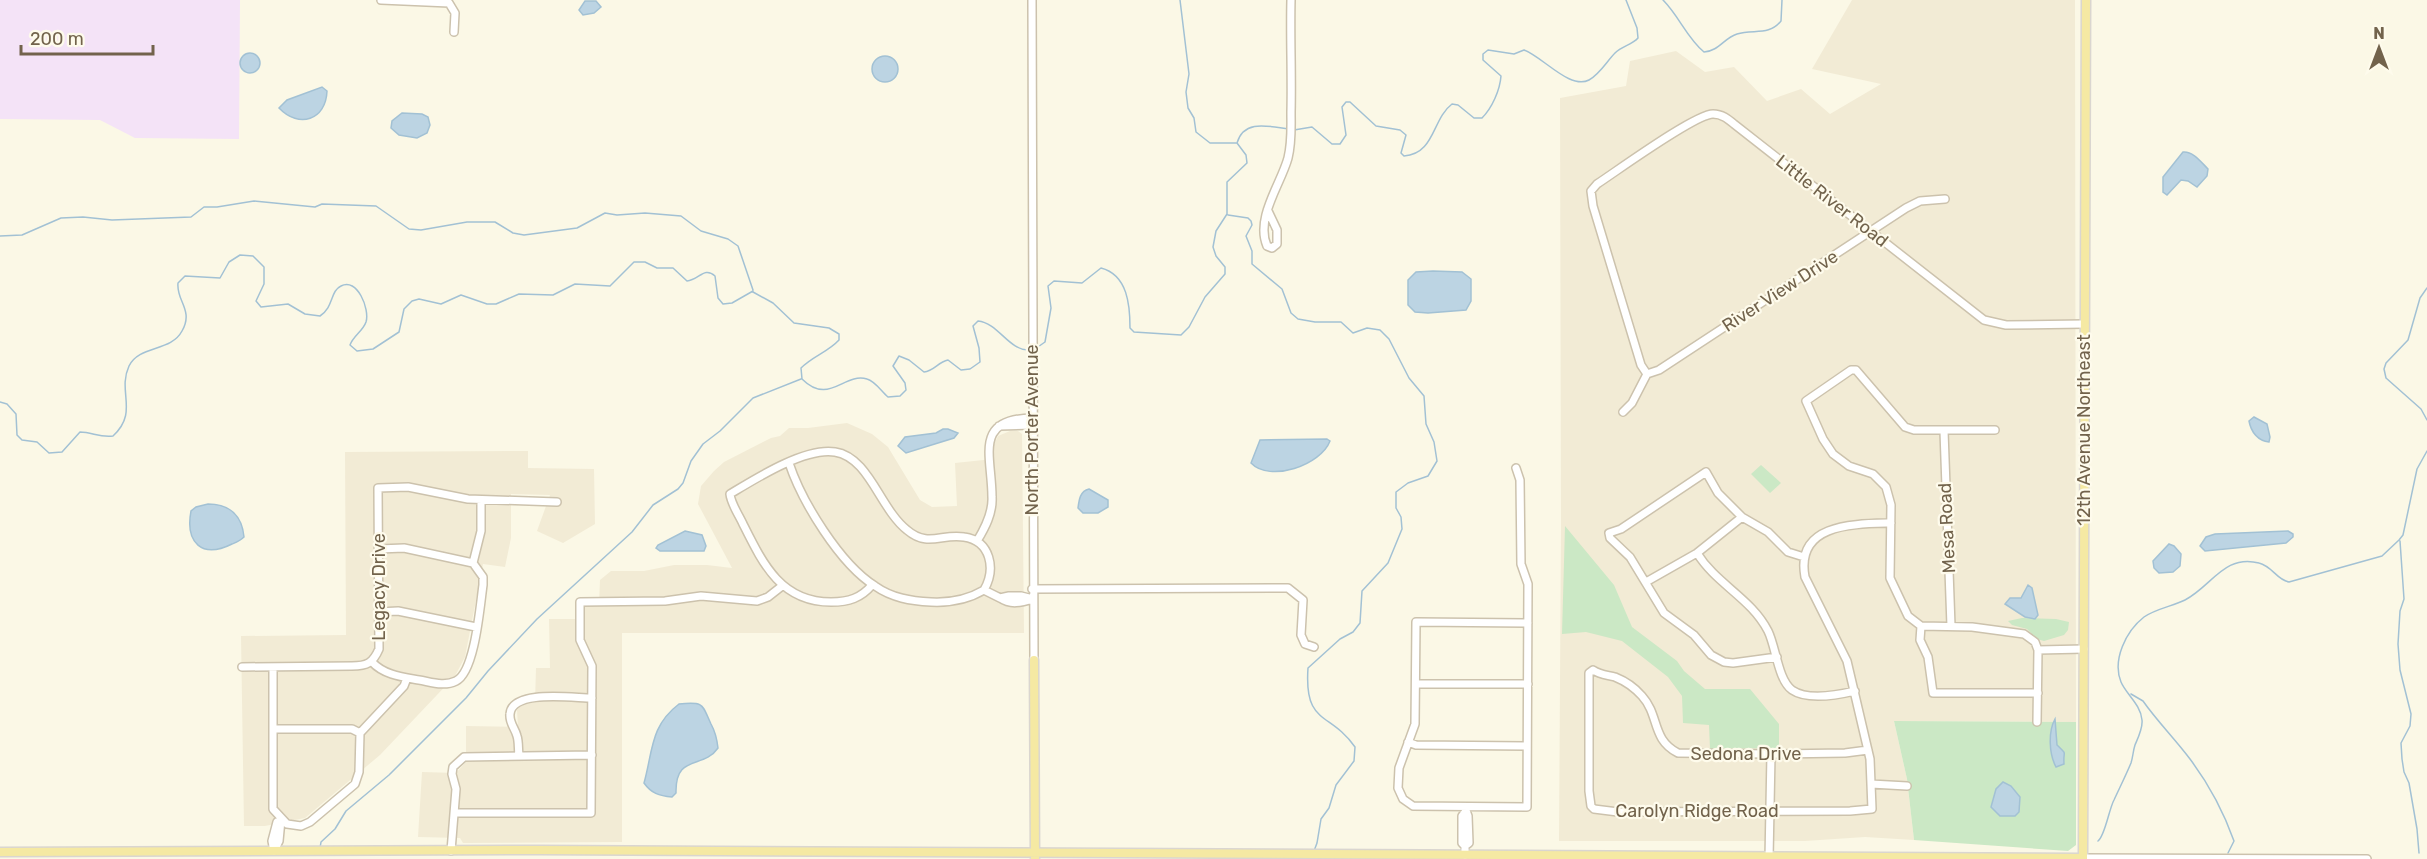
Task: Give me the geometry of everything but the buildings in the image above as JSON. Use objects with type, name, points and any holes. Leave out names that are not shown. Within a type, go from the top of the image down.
[{"type":"main road","name":"12th Avenue Northeast","points":[[2083,858],[2086,0]]},
{"type":"main road","name":"North Porter Avenue","points":[[1034,660],[1035,856]]},
{"type":"main road","points":[[0,852],[194,855],[339,851],[356,855],[451,851],[539,855],[1035,856],[1465,851],[1769,857],[2083,858]]},
{"type":"street","points":[[381,0],[449,3],[455,13],[454,32]]},
{"type":"street","name":"North Porter Avenue","points":[[1032,0],[1034,660]]},
{"type":"street","points":[[1268,211],[1290,148],[1291,0]]},
{"type":"street","name":"Little River Road","points":[[1647,374],[1641,365],[1593,206],[1591,191],[1597,184],[1683,127],[1700,117],[1713,114],[1726,117],[1985,321],[2006,325],[2084,324]]},
{"type":"street","name":"River View Drive","points":[[1647,374],[1659,370],[1913,204],[1945,199]]},
{"type":"street","points":[[1995,430],[1944,431],[1914,430],[1905,427],[1856,370],[1851,370],[1807,399],[1805,403],[1833,454],[1849,466],[1873,474],[1886,487],[1891,505],[1890,578],[1908,616],[1921,626],[1952,626],[2024,634],[2034,642],[2038,650],[2037,722]]},
{"type":"street","points":[[1623,412],[1632,403],[1647,374]]},
{"type":"street","points":[[976,541],[985,527],[993,499],[988,446],[993,432],[999,426],[1032,422]]},
{"type":"street","name":"Mesa Road","points":[[1944,431],[1952,626]]},
{"type":"street","points":[[789,463],[805,498],[831,542],[872,585],[893,596],[906,600],[940,603],[968,599],[984,590],[989,580],[991,564],[985,549],[976,541],[958,536],[935,540],[915,536],[893,516],[881,500],[866,472],[845,455],[828,451],[819,452],[789,463],[730,494],[730,499],[750,536],[782,586],[803,598],[830,602],[856,599],[865,594],[872,585]]},
{"type":"street","points":[[1516,468],[1520,480],[1521,564],[1528,584],[1528,622],[1527,684],[1527,807],[1465,810],[1413,806],[1403,799],[1398,788],[1399,768],[1415,724],[1416,622],[1528,622]]},
{"type":"street","points":[[1777,657],[1733,663],[1711,655],[1691,632],[1665,613],[1630,557],[1610,538],[1609,534],[1625,526],[1703,472],[1709,474],[1718,493],[1742,517],[1768,532],[1788,552],[1804,557]]},
{"type":"street","name":"Legacy Drive","points":[[242,666],[364,666],[372,662],[379,649],[378,488],[408,487],[481,500]]},
{"type":"street","points":[[473,563],[481,531],[481,500],[557,502]]},
{"type":"street","points":[[1646,582],[1697,553],[1742,517]]},
{"type":"street","points":[[1891,523],[1857,524],[1829,530],[1819,536],[1804,557],[1805,577],[1841,646],[1855,691],[1868,750],[1871,784],[1907,786]]},
{"type":"street","points":[[372,662],[386,672],[442,684],[462,677],[469,664],[483,585],[483,577],[473,563],[404,548],[380,549]]},
{"type":"street","points":[[1697,553],[1710,572],[1743,598],[1754,610],[1768,633],[1785,684],[1798,693],[1808,696],[1855,691]]},
{"type":"street","points":[[456,813],[591,813],[592,666],[580,640],[578,609],[580,602],[664,601],[701,596],[757,601],[768,597],[782,586]]},
{"type":"street","points":[[1032,589],[1288,588],[1304,600],[1301,635],[1305,644],[1314,647]]},
{"type":"street","points":[[984,590],[1000,598],[1021,596],[1033,599]]},
{"type":"street","points":[[379,612],[398,611],[476,627]]},
{"type":"street","points":[[1921,626],[1920,640],[1928,657],[1933,693],[2038,693]]},
{"type":"street","points":[[2038,650],[2084,649]]},
{"type":"street","points":[[273,667],[273,809],[281,820],[295,826],[310,822],[355,784],[359,772],[360,733],[404,686],[407,678]]},
{"type":"street","name":"Sedona Drive","points":[[1593,670],[1624,681],[1641,694],[1654,715],[1660,738],[1678,753],[1845,753],[1868,750]]},
{"type":"street","name":"Carolyn Ridge Road","points":[[1593,670],[1589,672],[1589,791],[1593,808],[1611,812],[1770,812],[1872,809],[1871,784]]},
{"type":"street","points":[[1416,684],[1527,684]]},
{"type":"street","points":[[519,755],[517,735],[510,721],[510,710],[514,704],[530,697],[592,698]]},
{"type":"street","points":[[273,729],[352,729],[360,733]]},
{"type":"street","points":[[1408,742],[1416,745],[1527,746]]},
{"type":"street","points":[[1769,857],[1771,754]]},
{"type":"street","points":[[451,851],[451,831],[456,813],[456,789],[452,774],[458,761],[469,756],[592,755]]},
{"type":"street","points":[[1465,810],[1462,816],[1462,843],[1465,851]]},
{"type":"street","points":[[274,851],[279,841],[281,820]]},
{"type":"street","points":[[2083,858],[2367,859]]},
{"type":"shaded area","points":[[0,0],[240,0],[239,139],[135,138],[100,120],[0,119]]},
{"type":"shaded area","points":[[1852,0],[2075,0],[2076,722],[1894,721],[1907,779],[1914,840],[1865,837],[1805,841],[1559,841],[1560,98],[1626,86],[1630,61],[1676,51],[1705,72],[1734,67],[1767,101],[1801,89],[1830,114],[1881,84],[1812,69]]},
{"type":"shaded area","points":[[847,423],[872,434],[888,447],[920,500],[932,507],[957,506],[955,463],[993,459],[992,449],[998,436],[1010,431],[1018,431],[1022,434],[1024,633],[622,633],[622,842],[463,843],[460,838],[418,837],[422,772],[456,773],[466,762],[466,726],[518,727],[517,710],[520,706],[535,702],[536,668],[550,668],[549,619],[584,619],[583,606],[599,605],[600,580],[611,571],[644,571],[674,565],[732,568],[698,504],[701,486],[724,462],[771,438],[780,436],[789,428]]},
{"type":"shaded area","points":[[528,451],[528,468],[594,469],[595,524],[563,543],[537,531],[550,495],[511,494],[511,538],[505,567],[483,564],[465,657],[455,676],[380,755],[305,818],[265,826],[244,826],[241,636],[346,635],[345,452]]},
{"type":"green space","points":[[1761,465],[1781,483],[1770,493],[1751,474]]},
{"type":"green space","points":[[1565,526],[1614,585],[1632,627],[1677,661],[1684,671],[1705,689],[1750,689],[1779,724],[1779,748],[1710,749],[1709,725],[1683,723],[1682,696],[1668,677],[1622,641],[1586,632],[1562,634]]},
{"type":"green space","points":[[2022,618],[2056,619],[2069,622],[2068,630],[2064,635],[2044,641],[2037,639],[2027,629],[2012,625],[2008,621]]},
{"type":"green space","points":[[1894,721],[2076,722],[2076,845],[2068,851],[1914,840],[1907,779]]},
{"type":"water","points":[[585,1],[596,1],[601,7],[594,13],[583,15],[579,10]]},
{"type":"water","points":[[250,53],[257,56],[260,63],[257,70],[250,73],[243,70],[240,63],[243,56]]},
{"type":"water","points":[[885,56],[894,60],[898,69],[894,78],[885,82],[876,78],[872,69],[876,60]]},
{"type":"water","points":[[322,87],[327,91],[322,109],[317,115],[303,119],[295,118],[279,108],[287,100]]},
{"type":"water","points":[[402,113],[422,114],[428,117],[430,125],[427,133],[417,138],[399,135],[391,128],[392,121]]},
{"type":"water","points":[[2183,152],[2190,153],[2200,160],[2208,169],[2207,176],[2197,187],[2188,181],[2181,180],[2167,195],[2163,192],[2163,177]]},
{"type":"water","points":[[1416,272],[1462,272],[1471,279],[1471,301],[1466,310],[1415,312],[1408,305],[1408,280]]},
{"type":"water","points":[[2254,417],[2267,424],[2269,442],[2258,438],[2251,429],[2249,421]]},
{"type":"water","points":[[943,429],[958,433],[954,438],[906,453],[898,446],[905,437],[936,433]]},
{"type":"water","points":[[1327,439],[1330,441],[1325,450],[1306,464],[1294,468],[1270,471],[1259,469],[1251,463],[1260,440]]},
{"type":"water","points":[[1089,489],[1108,500],[1108,507],[1098,513],[1083,513],[1078,508],[1080,499],[1082,494]]},
{"type":"water","points":[[208,504],[223,506],[234,513],[241,523],[244,537],[237,542],[212,550],[198,545],[191,532],[191,511]]},
{"type":"water","points":[[685,531],[702,535],[706,546],[704,551],[660,551],[656,548],[658,545]]},
{"type":"water","points":[[2288,531],[2293,534],[2293,537],[2286,543],[2205,551],[2200,546],[2206,537],[2215,534]]},
{"type":"water","points":[[2169,544],[2181,554],[2180,566],[2173,572],[2159,573],[2154,568],[2153,561]]},
{"type":"water","points":[[2028,585],[2032,588],[2038,615],[2035,619],[2025,617],[2005,604],[2010,598],[2021,598]]},
{"type":"water","points":[[694,703],[701,706],[714,730],[718,748],[712,755],[685,767],[677,780],[676,793],[672,797],[663,796],[644,783],[658,730],[670,712],[679,704]]},
{"type":"water","points":[[2055,719],[2057,745],[2064,753],[2064,764],[2056,767],[2050,743]]},
{"type":"water","points":[[2003,782],[2011,786],[2020,797],[2019,812],[2015,816],[2000,816],[1991,807],[1996,789]]},
{"type":"waterway","points":[[1180,0],[1189,74],[1186,92],[1188,108],[1194,118],[1196,132],[1210,143],[1236,143]]},
{"type":"waterway","points":[[1294,130],[1312,127],[1332,144],[1340,144],[1346,135],[1342,107],[1346,102],[1350,102],[1376,126],[1400,130],[1406,135],[1401,153],[1404,156],[1414,154],[1428,143],[1440,118],[1452,104],[1458,105],[1474,118],[1482,118],[1489,109],[1497,93],[1501,76],[1483,60],[1483,54],[1488,50],[1514,54],[1524,50],[1565,77],[1574,81],[1589,80],[1615,53],[1638,38],[1637,28],[1626,0]]},
{"type":"waterway","points":[[1663,0],[1704,52],[1714,49],[1737,34],[1771,29],[1776,26],[1781,21],[1782,0]]},
{"type":"waterway","points":[[1237,143],[1241,135],[1252,127],[1289,129]]},
{"type":"waterway","points":[[1035,349],[1045,342],[1051,308],[1048,286],[1054,281],[1082,283],[1101,268],[1117,277],[1122,284],[1128,301],[1130,328],[1134,332],[1181,335],[1189,327],[1205,297],[1225,274],[1225,267],[1216,256],[1213,247],[1216,231],[1227,214],[1227,182],[1247,163],[1246,155],[1237,143]]},
{"type":"waterway","points":[[0,236],[22,235],[61,218],[83,217],[112,220],[191,217],[204,207],[254,201],[315,207],[322,204],[376,206],[409,229],[421,230],[467,222],[495,222],[513,233],[524,235],[577,228],[605,213],[617,215],[645,213],[681,216],[701,231],[728,239],[738,246],[753,290]]},
{"type":"waterway","points":[[1228,215],[1248,218],[1251,221],[1252,225],[1246,236],[1252,251],[1252,264],[1282,289],[1291,313],[1298,319],[1315,322],[1341,322],[1353,333],[1367,328],[1380,330],[1389,339],[1409,378],[1424,396],[1426,424],[1434,442],[1437,461],[1428,476],[1408,483],[1396,492],[1396,508],[1401,517],[1402,529],[1388,563],[1362,591],[1360,623],[1353,632],[1340,639],[1308,668],[1310,700],[1315,709],[1355,747],[1354,761],[1336,785],[1329,808],[1321,819],[1314,851]]},
{"type":"waterway","points":[[0,402],[7,404],[16,414],[17,435],[22,440],[37,442],[49,453],[62,452],[80,432],[113,436],[125,419],[125,385],[129,366],[140,355],[177,338],[185,324],[185,311],[179,295],[178,283],[185,276],[220,278],[229,262],[240,255],[253,256],[264,267],[264,284],[256,301],[261,307],[288,304],[305,314],[320,316],[328,308],[338,288],[347,284],[357,290],[364,303],[367,316],[365,325],[350,345],[357,351],[373,349],[399,332],[404,309],[412,301],[419,299],[441,304],[461,295],[487,304],[496,304],[519,294],[553,295],[575,284],[610,286],[634,262],[645,262],[657,268],[673,268],[687,281],[704,273],[711,273],[715,276],[718,298],[723,304],[732,303],[753,291]]},
{"type":"waterway","points":[[2427,288],[2420,298],[2408,340],[2386,363],[2384,369],[2386,378],[2421,409],[2427,420]]},
{"type":"waterway","points":[[753,292],[773,303],[794,323],[829,328],[839,334],[839,340],[835,344],[801,368],[802,379],[820,389],[828,389],[859,378],[873,382],[888,397],[900,396],[906,390],[905,383],[893,366],[899,356],[909,360],[924,372],[948,360],[961,370],[970,369],[980,362],[973,326],[978,321],[992,327],[1016,347],[1031,350]]},
{"type":"waterway","points":[[320,848],[321,842],[335,829],[346,811],[389,775],[466,698],[537,619],[632,532],[653,505],[678,489],[683,483],[691,461],[703,444],[720,431],[753,398],[801,379]]},
{"type":"waterway","points":[[2098,841],[2103,834],[2112,804],[2131,763],[2142,726],[2139,709],[2121,682],[2118,665],[2126,638],[2137,623],[2153,612],[2185,600],[2227,567],[2236,563],[2247,561],[2259,563],[2289,582],[2382,556],[2403,535],[2417,469],[2427,451]]},
{"type":"waterway","points":[[2400,541],[2404,599],[2400,611],[2398,644],[2400,670],[2411,714],[2410,726],[2401,743],[2404,772],[2409,783],[2417,829],[2419,853]]},
{"type":"waterway","points":[[2131,694],[2143,701],[2203,778],[2234,841],[2228,853]]}]
